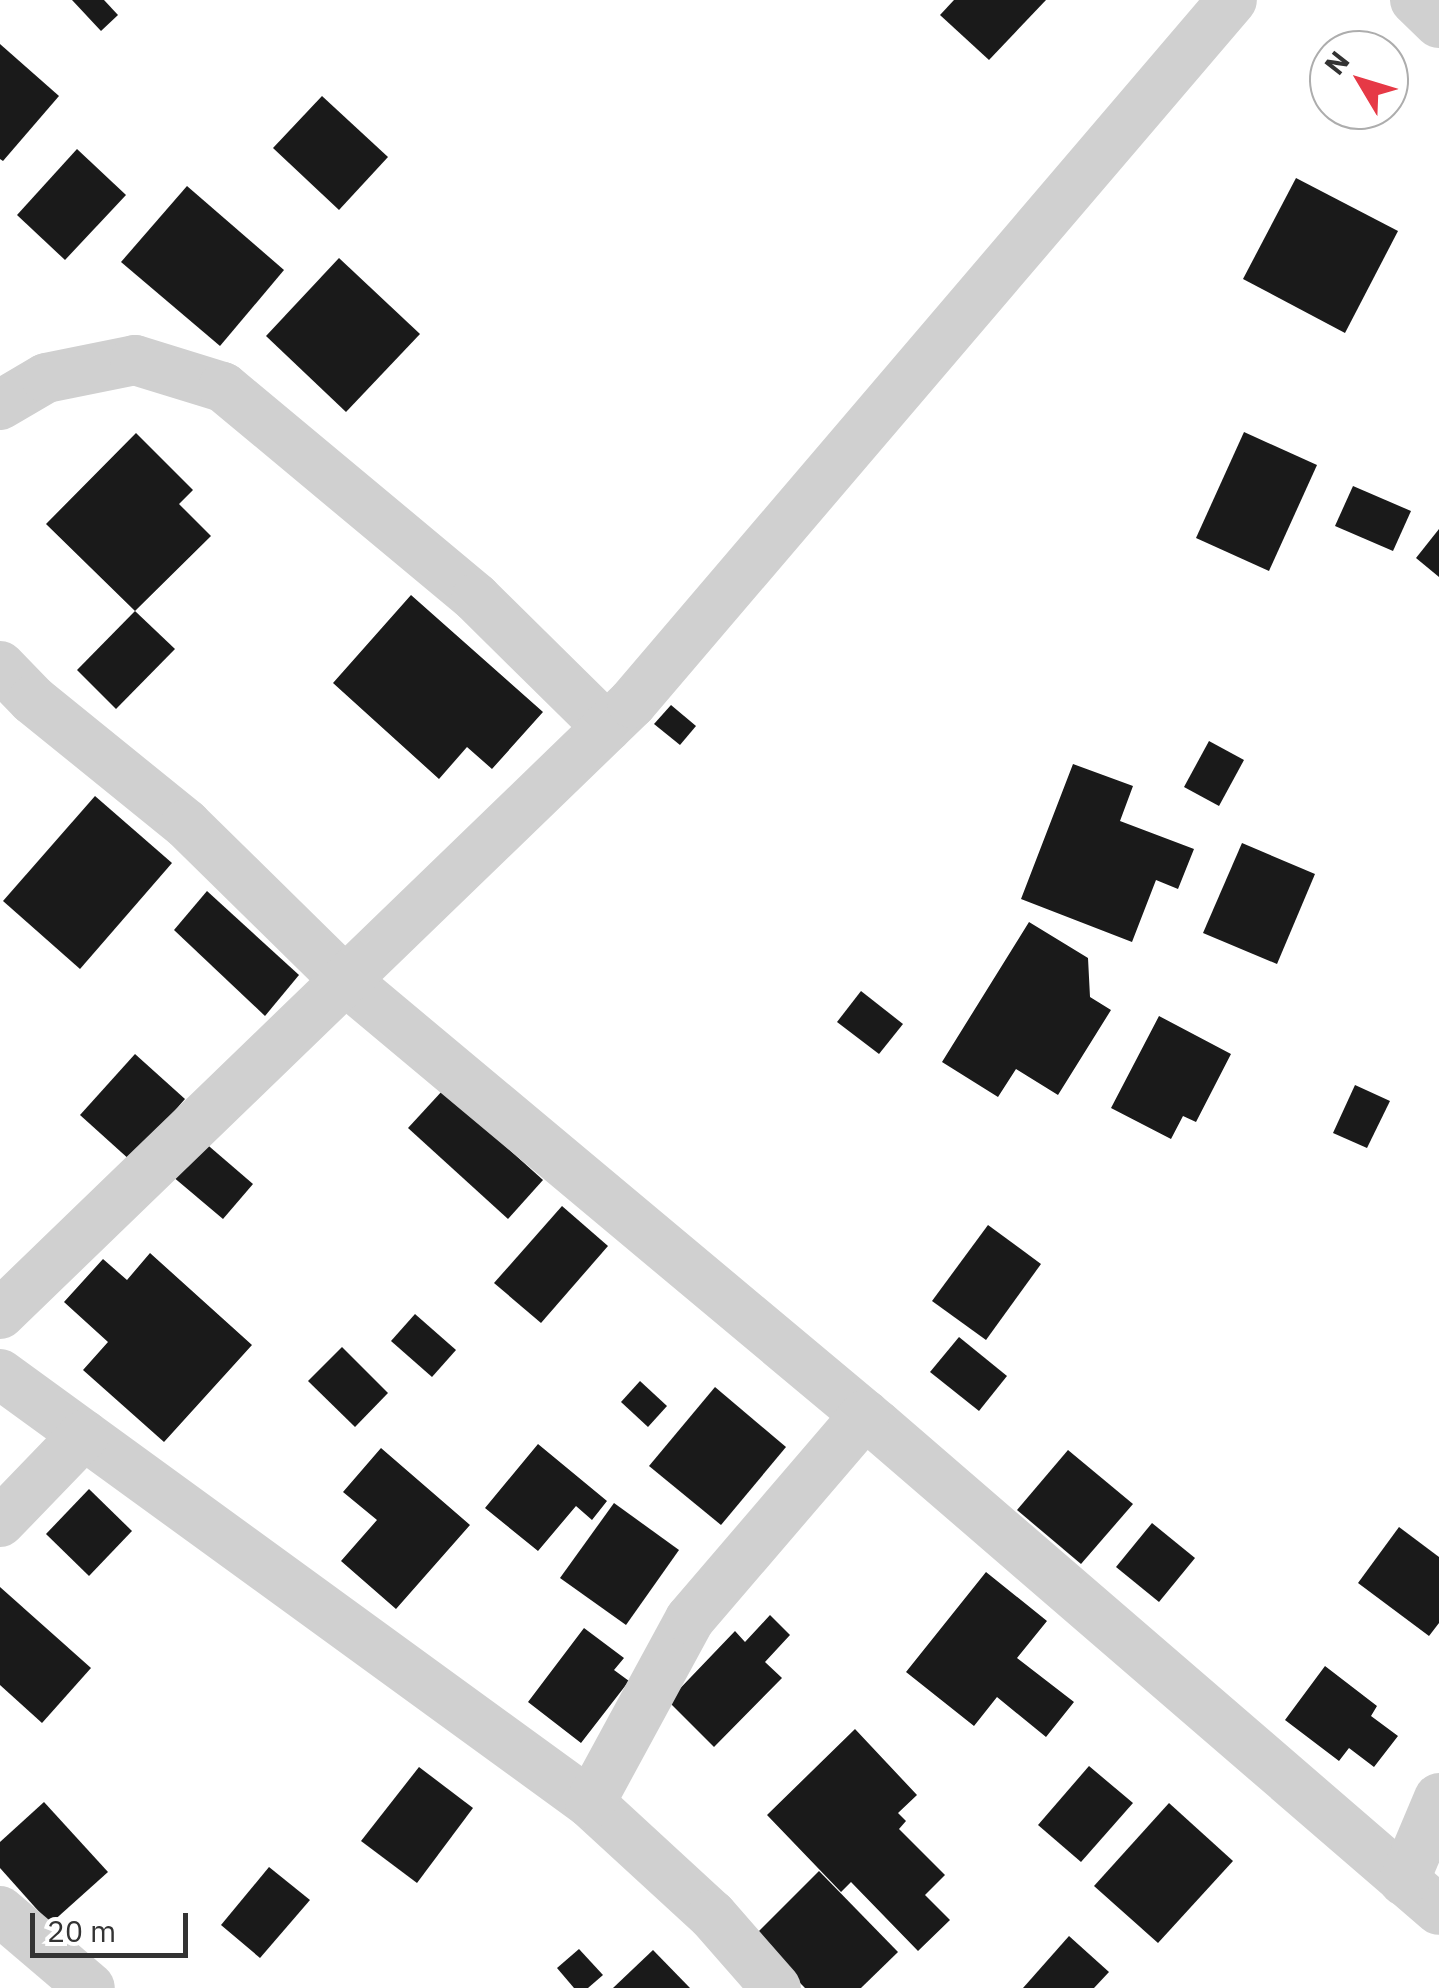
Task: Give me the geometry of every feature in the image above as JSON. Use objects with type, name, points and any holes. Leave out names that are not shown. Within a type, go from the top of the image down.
[{"type":"street","points":[[0,1314],[606,727],[1232,0]]},
{"type":"street","points":[[1415,0],[1439,23]]},
{"type":"street","points":[[0,405],[46,378],[135,360],[223,386],[476,598],[606,727]]},
{"type":"street","points":[[0,666],[186,824],[346,981],[865,1415],[1421,1896]]},
{"type":"street","points":[[0,1374],[590,1804],[712,1915],[776,1988]]},
{"type":"street","points":[[590,1804],[690,1619],[865,1415]]},
{"type":"street","points":[[0,1522],[84,1436]]},
{"type":"street","points":[[1421,1896],[1439,1798]]},
{"type":"street","points":[[0,1911],[90,1988]]},
{"type":"building","points":[[72,0],[104,0],[118,15],[101,31]]},
{"type":"building","points":[[954,0],[1046,0],[989,60],[940,15]]},
{"type":"building","points":[[0,44],[59,96],[3,161],[0,159]]},
{"type":"building","points":[[322,96],[388,157],[339,210],[273,148]]},
{"type":"building","points":[[77,149],[126,195],[65,260],[17,215]]},
{"type":"building","points":[[1296,178],[1398,231],[1345,333],[1243,279]]},
{"type":"building","points":[[187,186],[284,270],[220,346],[121,262]]},
{"type":"building","points":[[339,258],[420,334],[346,412],[266,336]]},
{"type":"building","points":[[1244,432],[1317,465],[1269,571],[1196,538]]},
{"type":"building","points":[[136,433],[193,490],[179,504],[211,536],[135,611],[46,524]]},
{"type":"building","points":[[1353,486],[1411,511],[1393,551],[1335,526]]},
{"type":"building","points":[[1439,529],[1439,577],[1416,558]]},
{"type":"building","points":[[411,595],[543,712],[492,769],[467,747],[439,779],[333,683]]},
{"type":"building","points":[[135,611],[175,649],[116,709],[77,670]]},
{"type":"building","points":[[671,705],[696,726],[680,745],[654,724]]},
{"type":"building","points":[[1209,741],[1244,760],[1219,806],[1184,787]]},
{"type":"building","points":[[1073,764],[1133,786],[1120,821],[1194,849],[1178,889],[1156,880],[1132,942],[1021,899]]},
{"type":"building","points":[[95,796],[172,863],[80,969],[3,901]]},
{"type":"building","points":[[1242,843],[1315,874],[1277,964],[1203,933]]},
{"type":"building","points":[[207,891],[299,975],[265,1016],[174,930]]},
{"type":"building","points":[[1029,922],[1088,958],[1090,997],[1111,1010],[1058,1095],[1016,1069],[998,1097],[942,1062]]},
{"type":"building","points":[[861,991],[903,1024],[879,1054],[837,1022]]},
{"type":"building","points":[[1159,1016],[1231,1054],[1196,1122],[1183,1116],[1171,1139],[1111,1108]]},
{"type":"building","points":[[135,1054],[185,1099],[131,1161],[80,1115]]},
{"type":"building","points":[[1355,1085],[1390,1101],[1367,1148],[1333,1133]]},
{"type":"building","points":[[443,1090],[543,1180],[508,1219],[408,1128]]},
{"type":"building","points":[[203,1141],[253,1184],[223,1219],[172,1176]]},
{"type":"building","points":[[562,1206],[608,1246],[541,1323],[494,1283]]},
{"type":"building","points":[[988,1225],[1041,1264],[986,1340],[932,1301]]},
{"type":"building","points":[[150,1253],[252,1345],[164,1442],[83,1370],[108,1342],[64,1302],[103,1259],[127,1280]]},
{"type":"building","points":[[415,1314],[456,1350],[432,1377],[391,1341]]},
{"type":"building","points":[[959,1337],[1007,1376],[979,1411],[930,1372]]},
{"type":"building","points":[[342,1347],[388,1393],[355,1427],[308,1381]]},
{"type":"building","points":[[640,1381],[667,1406],[648,1427],[621,1402]]},
{"type":"building","points":[[715,1387],[786,1447],[721,1525],[649,1466]]},
{"type":"building","points":[[538,1444],[607,1501],[592,1520],[576,1506],[538,1551],[485,1508]]},
{"type":"building","points":[[381,1448],[470,1525],[396,1609],[341,1561],[377,1520],[343,1492]]},
{"type":"building","points":[[1068,1450],[1133,1504],[1081,1564],[1017,1510]]},
{"type":"building","points":[[89,1489],[132,1531],[89,1576],[46,1534]]},
{"type":"building","points":[[614,1503],[679,1550],[626,1625],[560,1578]]},
{"type":"building","points":[[1152,1523],[1195,1558],[1159,1602],[1116,1567]]},
{"type":"building","points":[[1399,1527],[1439,1557],[1439,1623],[1429,1636],[1358,1583]]},
{"type":"building","points":[[986,1572],[1047,1621],[1017,1658],[1074,1702],[1046,1737],[997,1697],[974,1726],[906,1672]]},
{"type":"building","points":[[0,1587],[91,1668],[42,1723],[0,1685]]},
{"type":"building","points":[[770,1615],[790,1635],[765,1662],[782,1678],[714,1747],[668,1701],[735,1631],[745,1642]]},
{"type":"building","points":[[584,1628],[624,1658],[614,1670],[629,1681],[581,1743],[528,1702]]},
{"type":"building","points":[[1325,1666],[1377,1706],[1371,1716],[1398,1736],[1374,1767],[1349,1748],[1339,1761],[1285,1720]]},
{"type":"building","points":[[855,1729],[917,1795],[898,1813],[906,1821],[899,1829],[945,1875],[925,1895],[950,1920],[918,1951],[851,1882],[841,1892],[767,1815]]},
{"type":"building","points":[[1089,1766],[1133,1803],[1081,1862],[1038,1825]]},
{"type":"building","points":[[419,1767],[473,1808],[417,1883],[361,1841]]},
{"type":"building","points":[[44,1802],[108,1872],[50,1924],[0,1868],[0,1842]]},
{"type":"building","points":[[1169,1803],[1233,1861],[1158,1943],[1094,1886]]},
{"type":"building","points":[[269,1867],[310,1900],[260,1958],[221,1925]]},
{"type":"building","points":[[819,1871],[898,1952],[861,1988],[805,1988],[754,1936]]},
{"type":"building","points":[[1069,1936],[1109,1972],[1094,1988],[1023,1988]]},
{"type":"building","points":[[579,1949],[603,1975],[588,1988],[574,1988],[557,1968]]},
{"type":"building","points":[[653,1950],[690,1988],[613,1988]]}]
